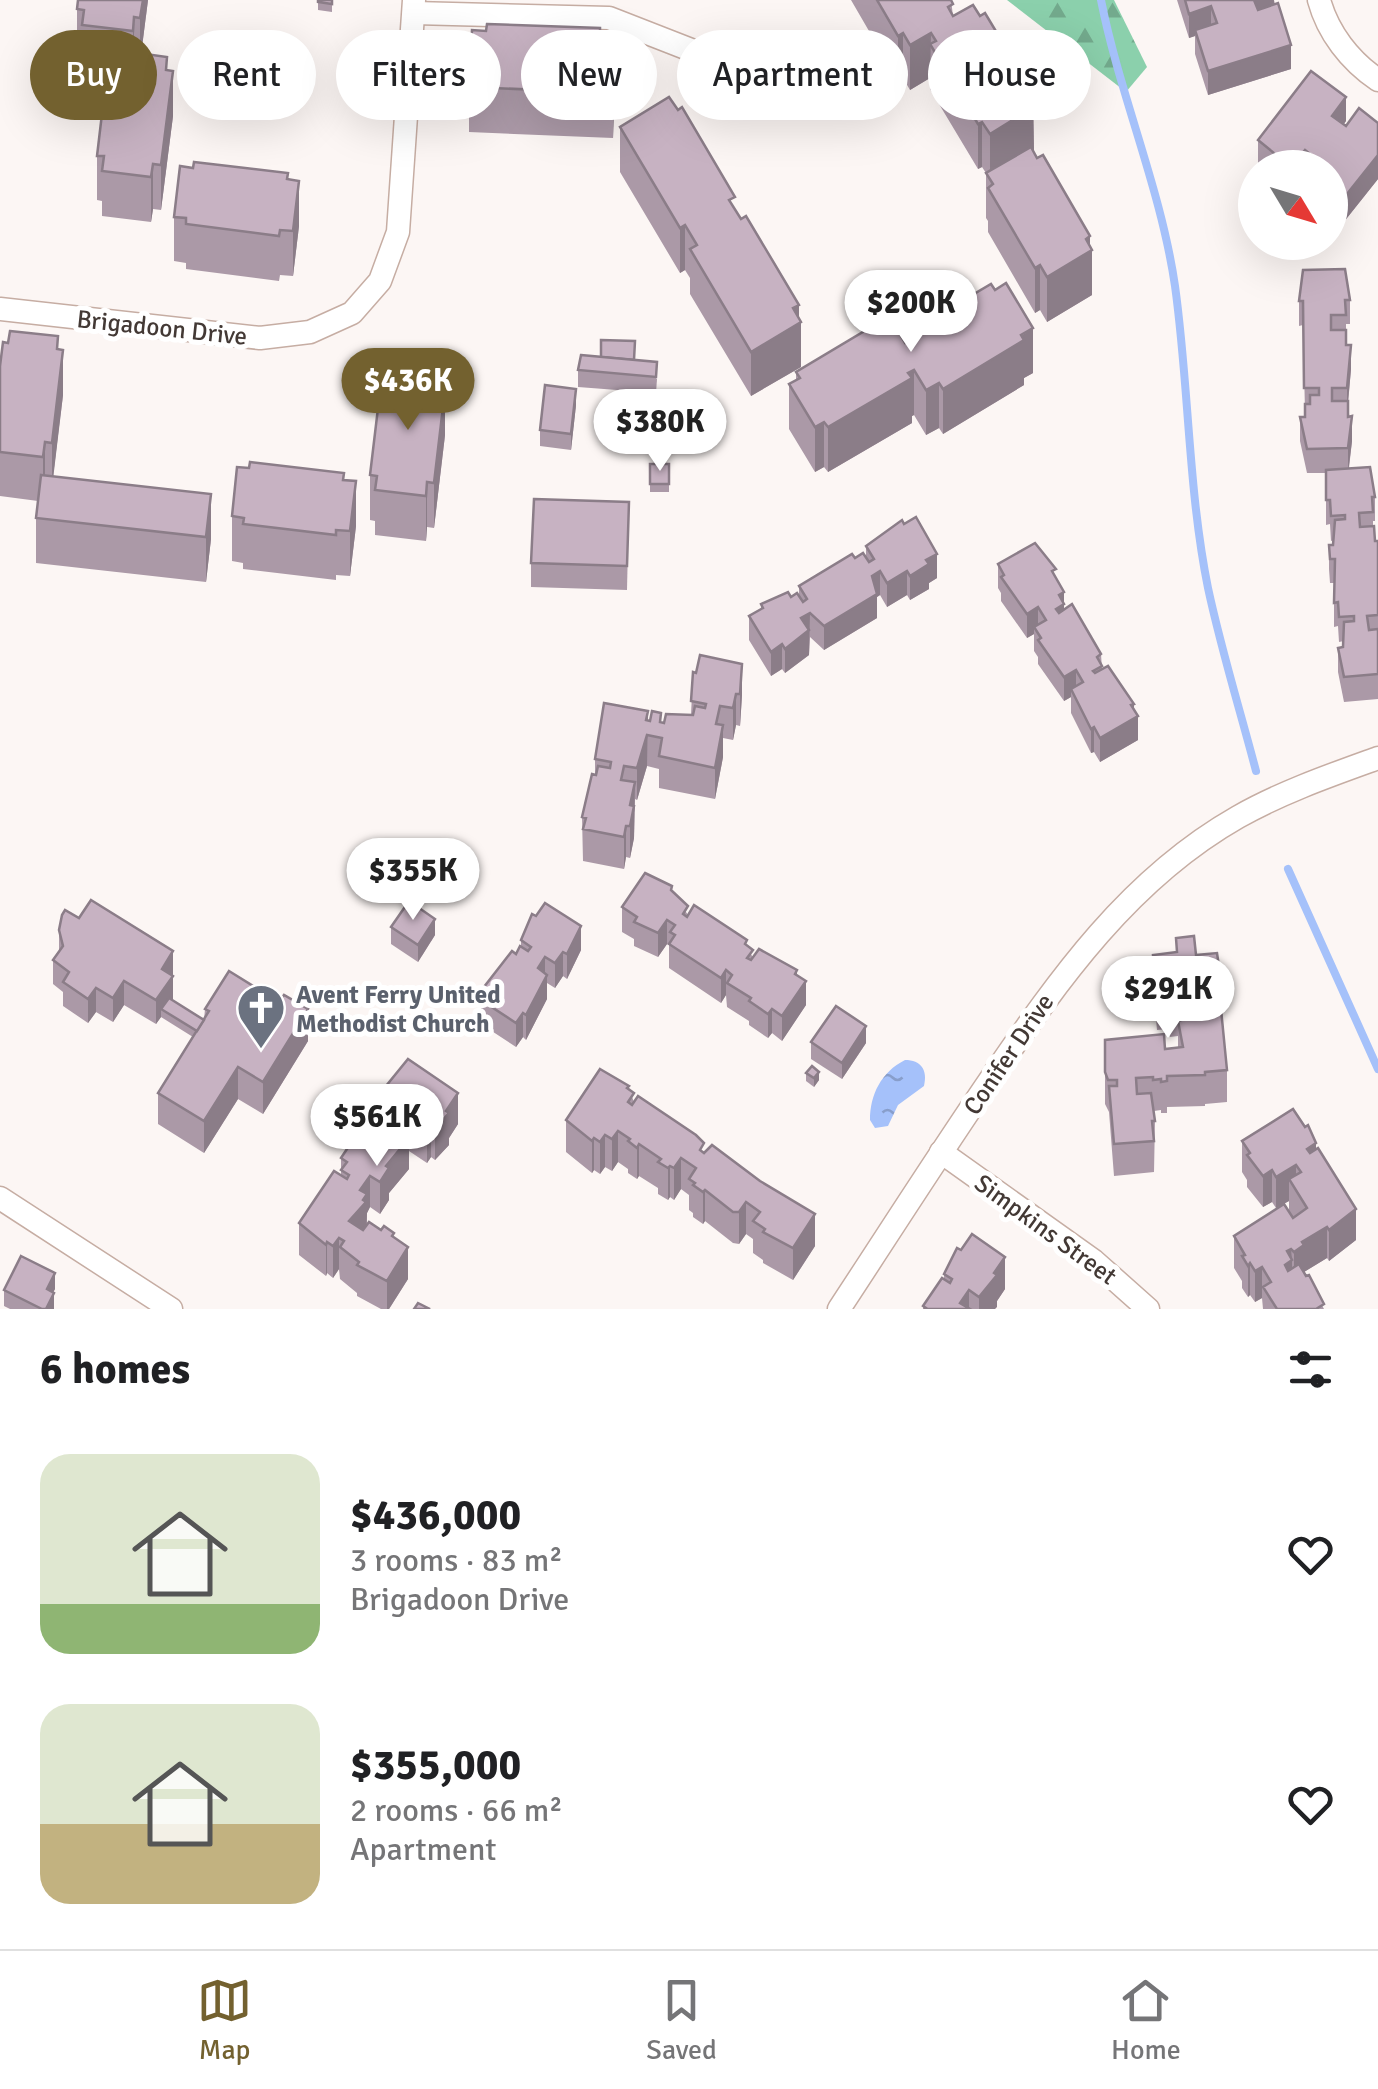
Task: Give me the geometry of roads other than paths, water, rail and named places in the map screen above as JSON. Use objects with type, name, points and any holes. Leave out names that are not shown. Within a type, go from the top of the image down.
[{"type":"street","points":[[1319,0],[1323,15],[1354,64],[1378,80]]},
{"type":"street","points":[[414,7],[609,18],[677,45]]},
{"type":"street","name":"Brigadoon Drive","points":[[0,309],[260,338],[310,332],[352,313],[380,280],[398,232],[414,7]]},
{"type":"street","name":"Conifer Drive","points":[[838,1309],[1067,969],[1122,907],[1237,817],[1303,786],[1378,758]]},
{"type":"street","name":"Simpkins Street","points":[[941,1152],[1094,1262],[1148,1309]]},
{"type":"street","points":[[0,1198],[171,1309]]},
{"type":"water","points":[[905,1060],[922,1067],[924,1086],[898,1105],[888,1126],[875,1128],[870,1120],[875,1093],[889,1071]]},
{"type":"waterway","points":[[1101,0],[1169,250],[1180,324],[1201,551],[1256,771]]},
{"type":"waterway","points":[[1288,869],[1378,1069]]},
{"type":"place","name":"Avent Ferry United Methodist Church","points":[[261,1050]]}]
